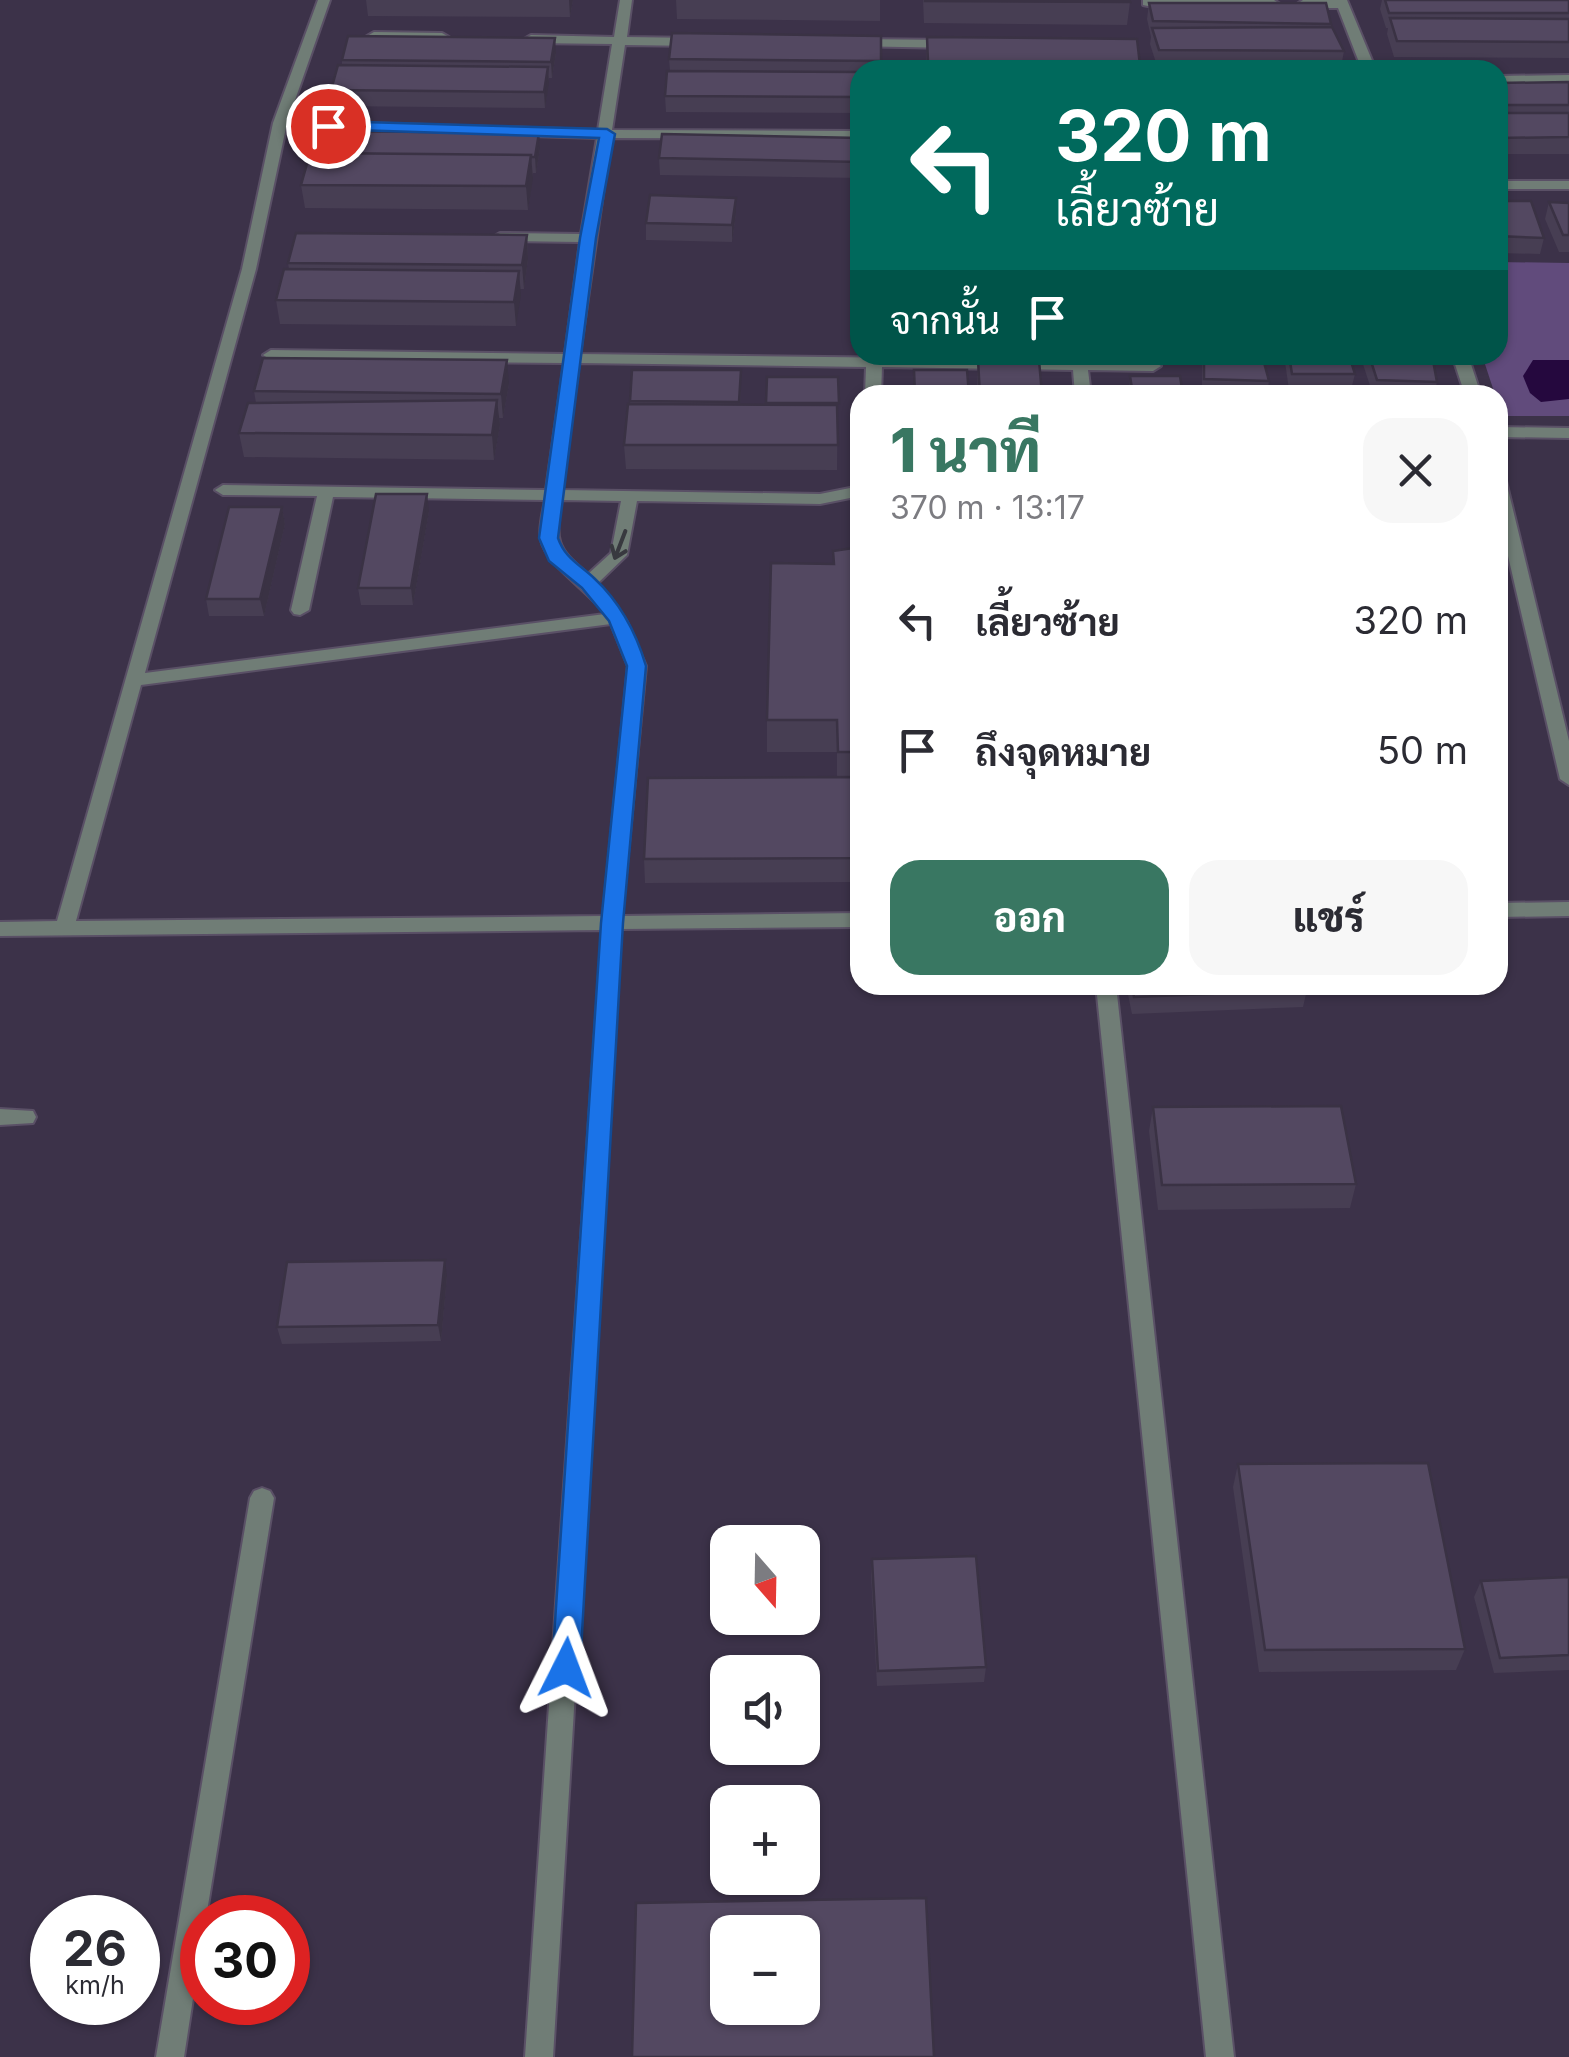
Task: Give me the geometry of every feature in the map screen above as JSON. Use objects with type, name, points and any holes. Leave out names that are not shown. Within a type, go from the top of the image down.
[{"type":"street","points":[[65,926],[249,269],[280,122],[324,0]]},
{"type":"street","points":[[539,2057],[612,923],[636,666],[628,637],[616,618],[588,584],[555,556],[548,538],[588,238],[626,0]]},
{"type":"street","points":[[1148,2],[1341,2],[1365,60]]},
{"type":"street","points":[[374,36],[450,37]]},
{"type":"street","points":[[507,38],[717,42]]},
{"type":"street","points":[[834,43],[969,44]]},
{"type":"street","points":[[1508,80],[1569,80]]},
{"type":"street","points":[[328,126],[607,134],[850,135]]},
{"type":"street","points":[[1508,185],[1569,185]]},
{"type":"street","points":[[490,236],[588,238]]},
{"type":"street","points":[[271,355],[850,361]]},
{"type":"street","points":[[1081,385],[1080,365],[1152,366]]},
{"type":"street","points":[[1508,432],[1569,433]]},
{"type":"street","points":[[224,490],[820,499],[850,492]]},
{"type":"street","points":[[300,610],[326,492]]},
{"type":"street","points":[[588,584],[619,555],[630,494]]},
{"type":"street","points":[[1508,523],[1569,779]]},
{"type":"street","points":[[134,680],[616,618]]},
{"type":"street","points":[[1508,910],[1569,910]]},
{"type":"street","points":[[0,929],[850,920]]},
{"type":"street","points":[[1107,995],[1220,2057]]},
{"type":"street","points":[[0,1117],[26,1117]]},
{"type":"street","points":[[170,2057],[262,1498]]},
{"type":"shaded area","points":[[1508,262],[1569,263],[1569,416],[1508,416],[1508,385],[1492,385],[1485,365],[1508,365]]},
{"type":"shaded area","points":[[1533,360],[1569,360],[1569,399],[1541,402],[1530,393],[1523,376]]},
{"type":"building","points":[[1129,0],[1130,2],[925,1]]},
{"type":"building","points":[[1385,0],[1569,0],[1569,13],[1389,13]]},
{"type":"building","points":[[1149,3],[1326,3],[1331,24],[1153,21]]},
{"type":"building","points":[[1390,18],[1569,19],[1569,42],[1397,41]]},
{"type":"building","points":[[1332,27],[1344,51],[1159,50],[1152,28]]},
{"type":"building","points":[[672,33],[881,36],[881,60],[669,59]]},
{"type":"building","points":[[348,36],[555,38],[551,62],[342,60]]},
{"type":"building","points":[[927,37],[1137,39],[1139,60],[928,60]]},
{"type":"building","points":[[338,65],[548,67],[544,92],[331,90]]},
{"type":"building","points":[[667,71],[850,72],[850,97],[665,96]]},
{"type":"building","points":[[1569,82],[1569,105],[1508,105],[1508,83]]},
{"type":"building","points":[[1508,113],[1569,113],[1569,137],[1508,138]]},
{"type":"building","points":[[322,131],[539,133],[535,157],[531,157],[316,153]]},
{"type":"building","points":[[662,134],[850,138],[850,162],[659,158]]},
{"type":"building","points":[[310,153],[531,155],[526,186],[301,185]]},
{"type":"building","points":[[650,195],[736,198],[732,225],[646,223]]},
{"type":"building","points":[[1508,201],[1531,201],[1544,238],[1508,236]]},
{"type":"building","points":[[1549,202],[1569,203],[1569,235],[1563,235]]},
{"type":"building","points":[[296,233],[527,235],[522,265],[288,263]]},
{"type":"building","points":[[284,269],[519,271],[514,302],[276,300]]},
{"type":"building","points":[[263,358],[507,360],[501,394],[254,391]]},
{"type":"building","points":[[978,365],[1039,365],[1041,385],[979,385]]},
{"type":"building","points":[[1204,365],[1265,365],[1269,381],[1204,379]]},
{"type":"building","points":[[1291,365],[1352,365],[1355,374],[1292,374]]},
{"type":"building","points":[[1372,365],[1434,365],[1437,382],[1377,380]]},
{"type":"building","points":[[632,370],[741,370],[739,402],[630,401]]},
{"type":"building","points":[[914,370],[967,370],[968,385],[915,385]]},
{"type":"building","points":[[1130,376],[1180,376],[1181,385],[1131,385]]},
{"type":"building","points":[[767,377],[838,377],[839,403],[766,403]]},
{"type":"building","points":[[497,400],[492,435],[239,433],[248,403]]},
{"type":"building","points":[[628,404],[837,405],[838,445],[624,445]]},
{"type":"building","points":[[376,494],[427,494],[411,588],[358,588]]},
{"type":"building","points":[[229,507],[282,507],[260,599],[206,599]]},
{"type":"building","points":[[850,548],[850,752],[838,752],[837,720],[767,720],[771,563],[834,564],[833,551]]},
{"type":"building","points":[[850,777],[850,858],[644,859],[648,778]]},
{"type":"building","points":[[1341,1106],[1356,1184],[1162,1185],[1153,1107]]},
{"type":"building","points":[[445,1260],[438,1325],[277,1327],[287,1262]]},
{"type":"building","points":[[1428,1463],[1465,1649],[1265,1650],[1238,1464]]},
{"type":"building","points":[[976,1556],[986,1667],[878,1671],[872,1559]]},
{"type":"building","points":[[1569,1577],[1569,1655],[1500,1658],[1481,1581]]},
{"type":"building","points":[[926,1898],[934,2057],[632,2057],[636,1903]]},
{"type":"route","points":[[328,126],[607,134],[588,238],[548,538],[555,556],[588,584],[616,618],[628,637],[636,666],[612,923],[566,1668]]}]
